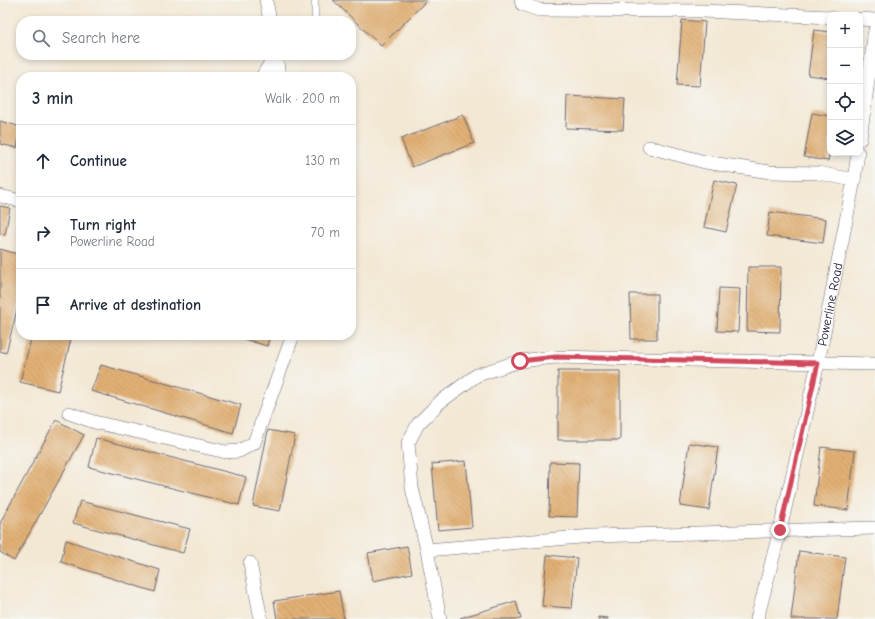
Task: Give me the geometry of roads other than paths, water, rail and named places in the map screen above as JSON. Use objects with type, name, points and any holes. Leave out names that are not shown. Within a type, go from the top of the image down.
[{"type":"street","points":[[266,0],[269,16]]},
{"type":"street","points":[[521,0],[522,4],[540,10],[702,6],[827,17]]},
{"type":"street","points":[[863,19],[875,20]]},
{"type":"street","points":[[863,120],[875,30]]},
{"type":"street","points":[[265,72],[273,60]]},
{"type":"street","points":[[277,60],[278,72]]},
{"type":"street","points":[[649,147],[705,162],[770,172],[818,174],[854,180]]},
{"type":"street","name":"Powerline Road","points":[[757,619],[780,530],[818,363],[858,156]]},
{"type":"street","points":[[0,196],[16,200]]},
{"type":"street","points":[[69,414],[94,422],[226,452],[238,451],[254,443],[291,340]]},
{"type":"street","points":[[440,619],[427,550],[412,488],[408,443],[418,424],[440,402],[477,375],[520,361],[556,357],[875,364]]},
{"type":"street","points":[[427,550],[593,536],[875,528]]},
{"type":"street","points":[[250,563],[260,619]]},
{"type":"lane","points":[[315,0],[316,16]]}]
